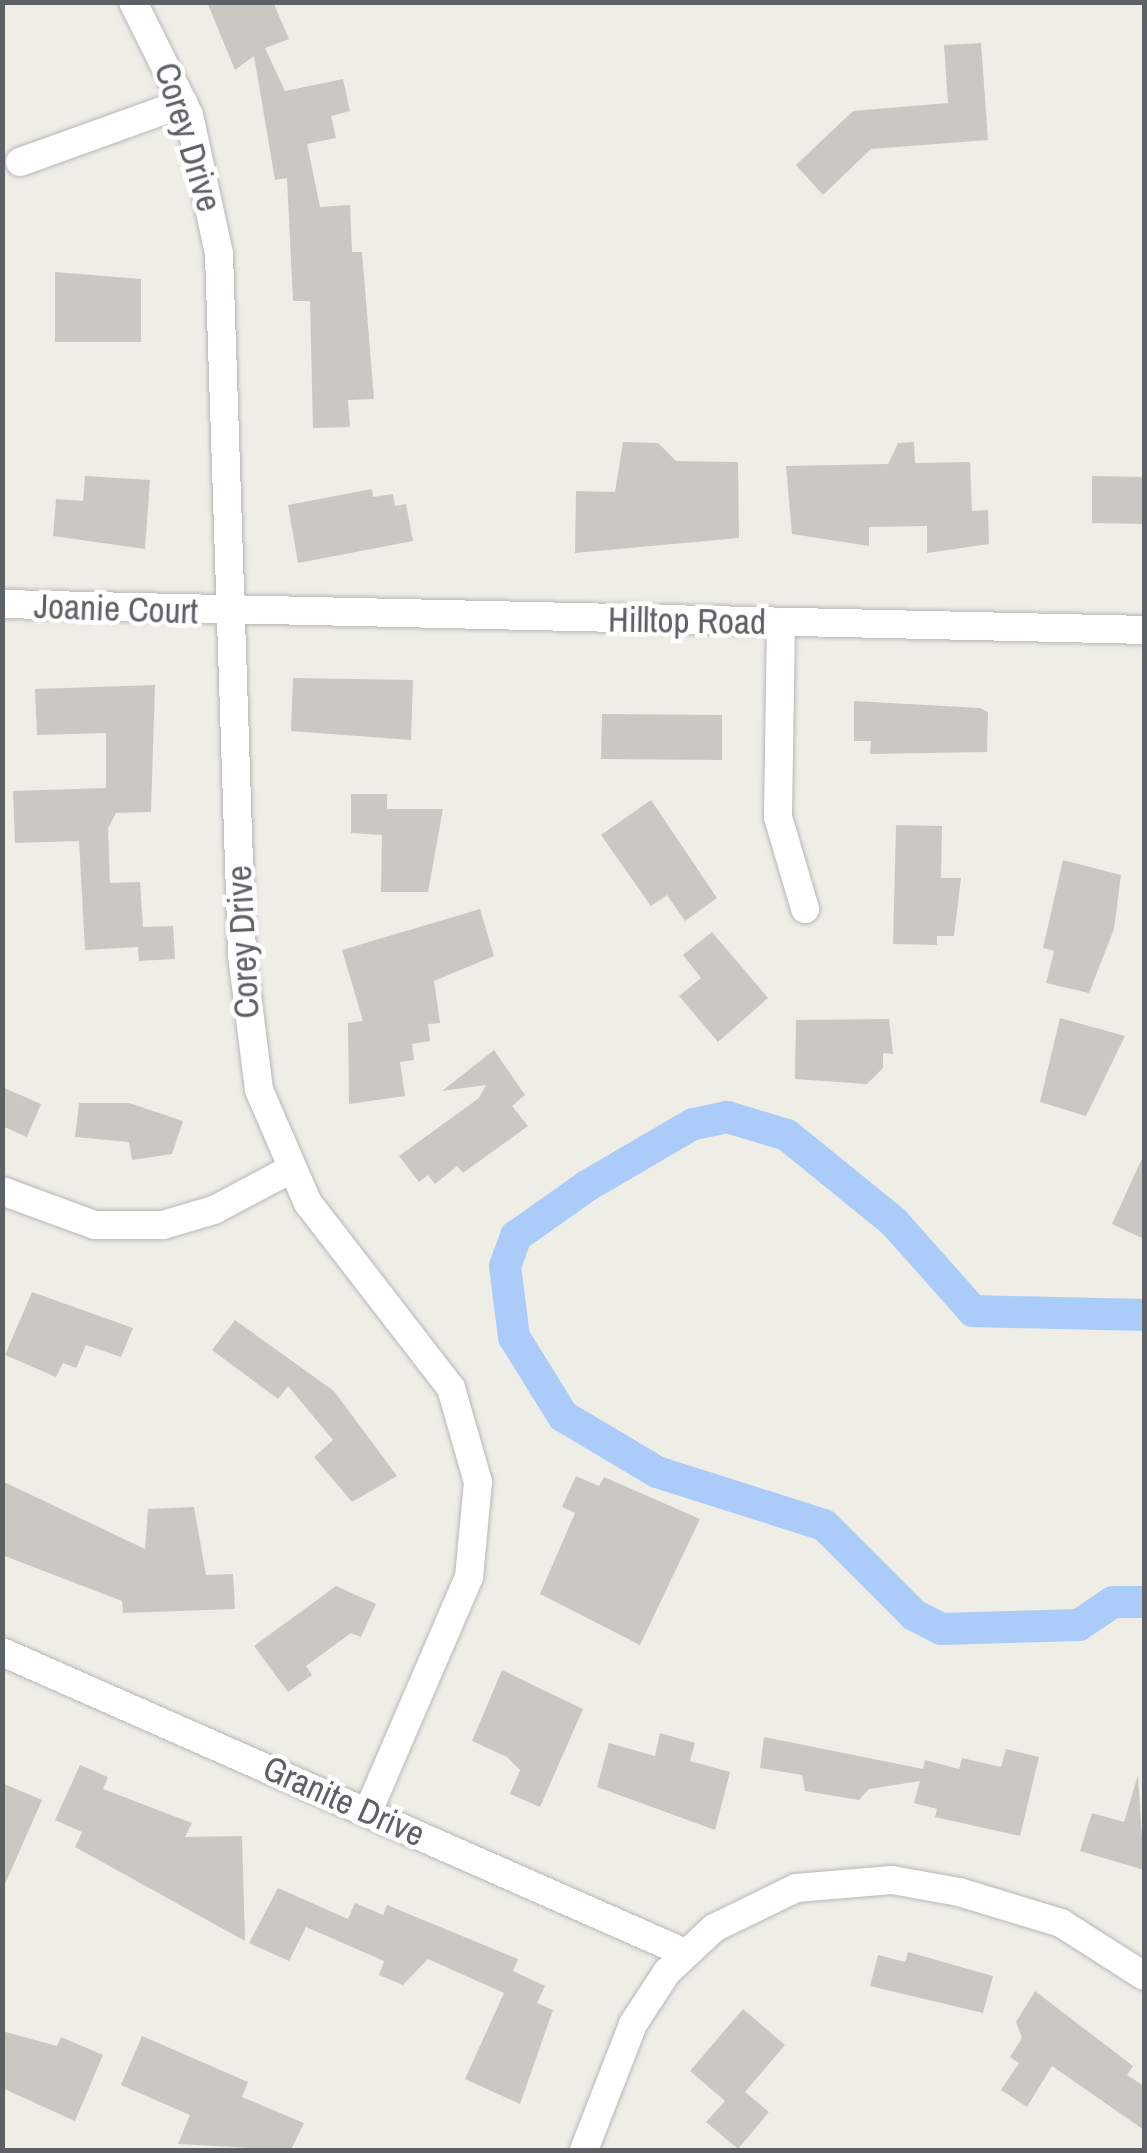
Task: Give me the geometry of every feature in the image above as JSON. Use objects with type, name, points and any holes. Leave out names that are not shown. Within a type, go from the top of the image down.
[{"type":"street","name":"Corey Drive","points":[[133,2],[184,103],[219,254],[247,1024],[259,1090],[291,1168],[354,1270],[451,1388],[478,1482],[469,1576],[368,1812]]},
{"type":"street","points":[[20,162],[184,103]]},
{"type":"street","name":"Joanie Court","points":[[2,604],[230,612]]},
{"type":"street","name":"Hilltop Road","points":[[230,612],[1144,630]]},
{"type":"street","points":[[781,623],[778,817],[804,909]]},
{"type":"street","points":[[2,1191],[66,1218],[138,1227],[214,1210],[291,1168]]},
{"type":"street","name":"Granite Drive","points":[[2,1652],[685,1953]]},
{"type":"street","points":[[584,2150],[633,2024],[685,1953],[738,1912],[796,1888],[892,1880],[1061,1922],[1144,1976]]},
{"type":"building","points":[[207,2],[273,2],[289,39],[265,48],[285,91],[343,79],[350,111],[331,116],[336,138],[307,144],[320,207],[350,205],[352,252],[362,252],[374,399],[348,400],[350,427],[313,428],[310,301],[293,301],[287,178],[275,180],[254,56],[235,70]]},
{"type":"building","points":[[981,43],[988,140],[871,149],[823,195],[796,165],[853,111],[948,103],[944,45]]},
{"type":"building","points":[[55,272],[141,279],[141,342],[55,342]]},
{"type":"building","points":[[623,442],[658,443],[676,461],[738,462],[739,538],[575,553],[576,491],[615,492]]},
{"type":"building","points":[[914,442],[915,463],[970,462],[972,511],[988,510],[989,544],[927,553],[927,526],[869,527],[869,546],[792,534],[786,466],[888,464],[898,443]]},
{"type":"building","points":[[85,476],[150,480],[145,549],[53,536],[56,499],[83,501]]},
{"type":"building","points":[[1092,476],[1144,477],[1144,524],[1092,523]]},
{"type":"building","points":[[372,489],[373,497],[393,494],[395,506],[406,504],[413,541],[298,563],[288,505]]},
{"type":"building","points":[[293,678],[413,680],[411,740],[291,731]]},
{"type":"building","points":[[155,685],[151,812],[116,813],[108,828],[110,883],[140,882],[143,927],[173,926],[175,959],[139,961],[138,947],[85,950],[79,841],[15,843],[13,791],[106,788],[106,733],[37,735],[35,689]]},
{"type":"building","points":[[854,701],[980,708],[988,712],[987,752],[870,754],[871,741],[854,741]]},
{"type":"building","points":[[602,714],[722,715],[722,760],[601,759]]},
{"type":"building","points":[[351,794],[387,794],[387,809],[443,809],[428,892],[381,892],[382,835],[351,833]]},
{"type":"building","points":[[651,800],[717,898],[685,921],[667,895],[651,906],[601,835]]},
{"type":"building","points":[[896,825],[942,826],[941,878],[961,878],[954,936],[937,936],[937,945],[893,944]]},
{"type":"building","points":[[1063,860],[1121,875],[1114,929],[1089,993],[1046,983],[1054,951],[1043,948]]},
{"type":"building","points":[[480,909],[494,956],[434,981],[440,1023],[428,1024],[430,1041],[412,1044],[414,1060],[400,1062],[405,1096],[349,1104],[348,1023],[363,1021],[342,950]]},
{"type":"building","points":[[712,932],[768,998],[718,1042],[679,996],[701,978],[683,955]]},
{"type":"building","points":[[1060,1018],[1125,1036],[1086,1116],[1040,1102]]},
{"type":"building","points":[[889,1019],[893,1054],[883,1053],[883,1068],[867,1084],[795,1079],[796,1020]]},
{"type":"building","points":[[494,1050],[525,1095],[512,1106],[528,1126],[463,1173],[457,1166],[435,1184],[428,1175],[419,1182],[399,1156],[479,1098],[486,1085],[442,1091]]},
{"type":"building","points":[[2,1087],[41,1104],[27,1137],[2,1126]]},
{"type":"building","points":[[79,1103],[129,1103],[183,1121],[172,1154],[132,1160],[129,1142],[75,1137]]},
{"type":"building","points":[[1144,1154],[1144,1239],[1112,1224]]},
{"type":"building","points":[[32,1292],[133,1328],[121,1357],[86,1345],[76,1368],[63,1363],[56,1377],[5,1355]]},
{"type":"building","points":[[235,1320],[334,1391],[397,1476],[352,1502],[314,1457],[333,1440],[288,1386],[278,1399],[212,1350]]},
{"type":"building","points":[[576,1476],[599,1486],[604,1477],[700,1519],[640,1645],[540,1594],[575,1513],[562,1507]]},
{"type":"building","points":[[2,1481],[145,1549],[148,1509],[194,1507],[206,1575],[233,1574],[235,1609],[123,1613],[122,1601],[2,1555]]},
{"type":"building","points":[[336,1586],[376,1604],[361,1637],[351,1633],[306,1666],[312,1675],[288,1692],[254,1646]]},
{"type":"building","points":[[502,1670],[583,1709],[540,1807],[510,1794],[520,1770],[507,1757],[472,1741]]},
{"type":"building","points":[[660,1733],[695,1743],[690,1761],[730,1772],[715,1830],[597,1787],[609,1743],[655,1756]]},
{"type":"building","points":[[764,1737],[923,1769],[925,1760],[959,1769],[962,1758],[1001,1767],[1006,1749],[1039,1757],[1020,1836],[935,1817],[937,1809],[914,1803],[920,1781],[869,1789],[859,1800],[805,1791],[802,1775],[760,1768]]},
{"type":"building","points":[[80,1765],[108,1777],[103,1789],[192,1823],[185,1837],[242,1836],[245,1941],[75,1847],[82,1832],[55,1820]]},
{"type":"building","points":[[1138,1775],[1144,1870],[1080,1851],[1092,1813],[1124,1822]]},
{"type":"building","points":[[2,1783],[42,1800],[2,1891]]},
{"type":"building","points":[[278,1888],[348,1919],[355,1903],[383,1915],[387,1905],[518,1959],[513,1971],[545,1986],[537,2003],[553,2010],[520,2104],[465,2079],[504,1993],[428,1959],[403,1985],[379,1975],[384,1961],[306,1927],[289,1961],[249,1943]]},
{"type":"building","points":[[908,1952],[993,1976],[983,2013],[870,1986],[878,1955],[905,1962]]},
{"type":"building","points":[[1035,1991],[1133,2066],[1127,2075],[1144,2086],[1144,2130],[1052,2066],[1027,2107],[1001,2090],[1019,2063],[1010,2057],[1022,2038],[1016,2022]]},
{"type":"building","points":[[743,2009],[785,2045],[745,2092],[769,2112],[738,2149],[706,2122],[725,2101],[690,2071]]},
{"type":"building","points":[[2,2031],[57,2046],[61,2037],[103,2055],[75,2121],[2,2088]]},
{"type":"building","points":[[142,2036],[248,2082],[242,2097],[304,2123],[291,2150],[178,2144],[190,2115],[121,2085]]},
{"type":"waterway","points":[[1144,1315],[973,1311],[894,1222],[787,1135],[727,1117],[693,1124],[587,1186],[516,1236],[505,1266],[514,1337],[563,1416],[657,1472],[824,1525],[914,1615],[941,1629],[1079,1625],[1113,1602],[1144,1602]]}]
